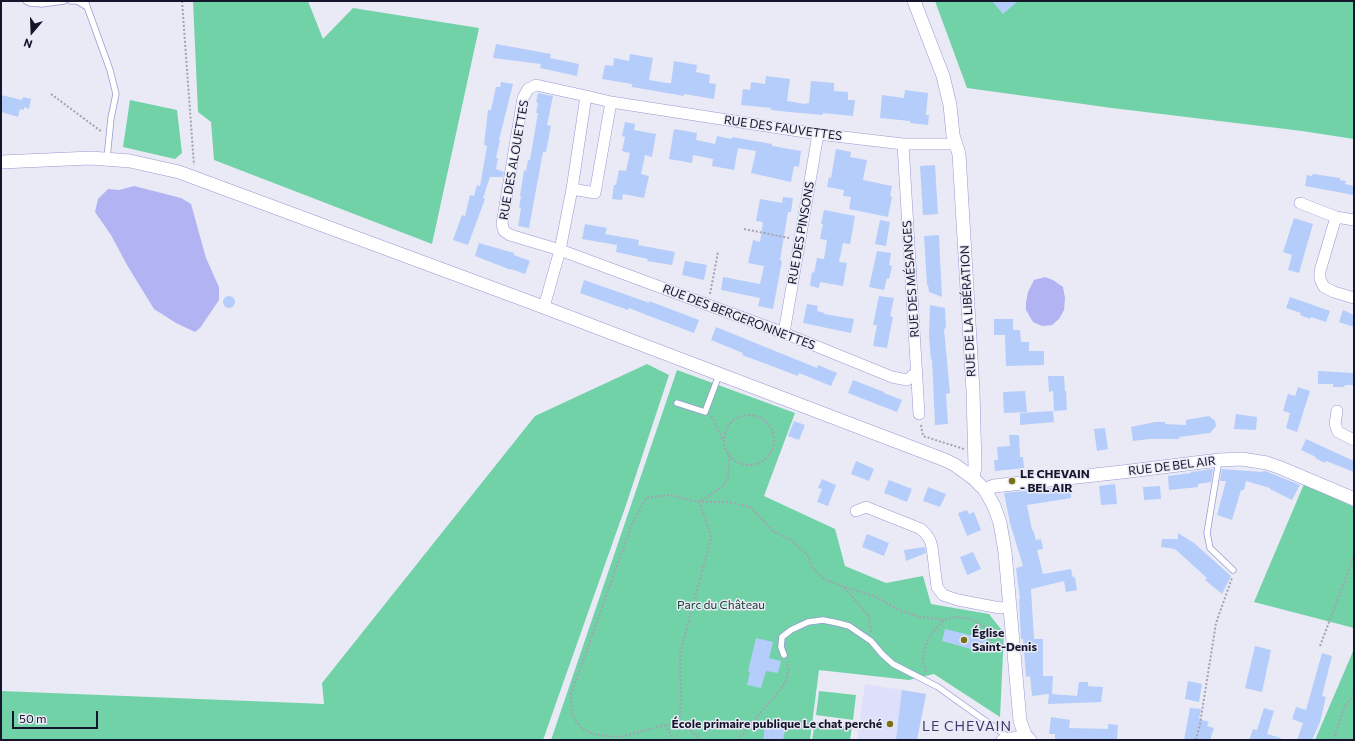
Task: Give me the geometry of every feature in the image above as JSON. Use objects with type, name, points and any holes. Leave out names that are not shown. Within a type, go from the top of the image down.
[{"type":"street","name":"RUE DE LA LIBÉRATION","points":[[914,1],[943,76],[950,105],[953,135],[960,162],[975,452],[973,478]]},
{"type":"street","name":"RUE DES ALOUETTES","points":[[560,250],[510,235],[504,230],[502,224],[524,98],[528,89],[536,85],[586,96]]},
{"type":"street","name":"RUE DES FAUVETTES","points":[[586,96],[611,102],[818,134],[903,144],[956,144]]},
{"type":"street","points":[[544,307],[560,250],[572,189],[586,96]]},
{"type":"street","points":[[572,189],[595,193],[611,102]]},
{"type":"street","name":"RUE DES PINSONS","points":[[784,333],[818,134]]},
{"type":"street","name":"RUE DES MÉSANGES","points":[[903,144],[919,414]]},
{"type":"street","points":[[1,162],[74,158],[107,159],[155,166],[192,177],[544,307],[945,460],[963,470],[985,490],[994,506],[1000,523],[1005,552],[1020,721],[1027,737],[1005,739]]},
{"type":"street","points":[[1300,203],[1336,217],[1354,220]]},
{"type":"street","points":[[1336,217],[1320,271],[1320,280],[1324,287],[1334,292],[1354,298]]},
{"type":"street","name":"RUE DES BERGERONNETTES","points":[[560,250],[784,333],[892,377],[907,380],[917,372]]},
{"type":"street","points":[[1338,410],[1335,424],[1338,432],[1354,440]]},
{"type":"street","name":"RUE DE BEL AIR","points":[[985,490],[994,486],[1219,460],[1242,459],[1267,463],[1354,499]]},
{"type":"street","points":[[856,511],[866,506],[921,529],[930,540],[937,587],[943,595],[958,600],[1000,608],[1010,607]]},
{"type":"lane","points":[[26,1],[30,3],[42,4],[64,1]]},
{"type":"lane","points":[[71,1],[86,4],[110,70],[116,94],[107,159]]},
{"type":"lane","points":[[677,403],[705,412],[719,374]]},
{"type":"lane","points":[[1219,460],[1207,533],[1210,548],[1233,570]]},
{"type":"lane","points":[[784,655],[780,647],[782,637],[790,630],[808,622],[823,620],[849,626],[871,641],[893,664],[934,684],[1005,739]]},
{"type":"path","points":[[182,1],[188,92],[194,152]]},
{"type":"path","points":[[51,94],[88,120],[109,138]]},
{"type":"path","points":[[744,229],[800,240]]},
{"type":"path","points":[[708,305],[718,252]]},
{"type":"path","points":[[705,412],[710,414],[714,420],[728,452],[731,457],[738,462],[746,464],[762,462],[768,456],[774,441],[770,426],[757,416],[749,415],[741,416],[728,426],[724,442]]},
{"type":"path","points":[[919,414],[924,436],[975,452]]},
{"type":"path","points":[[699,502],[723,486],[728,477],[728,452]]},
{"type":"path","points":[[701,740],[691,731],[679,725],[665,725],[620,737],[594,734],[581,728],[572,715],[572,694],[632,524],[646,498],[668,495],[699,502],[730,502],[750,507],[773,531],[791,540],[800,548],[806,554],[812,567],[824,579],[876,597],[897,609],[920,617],[944,620],[954,617],[966,618],[985,627],[990,635],[990,643]]},
{"type":"path","points":[[679,725],[681,698],[680,652],[711,539],[711,534],[699,502]]},
{"type":"path","points":[[1320,646],[1354,556]]},
{"type":"path","points":[[1196,740],[1200,724],[1216,622],[1233,576],[1233,570]]},
{"type":"path","points":[[844,587],[868,615],[872,634],[871,641]]},
{"type":"path","points":[[934,684],[926,673],[923,662],[924,651],[928,638],[944,620]]},
{"type":"path","points":[[737,740],[783,685],[789,669],[784,655]]},
{"type":"path","points":[[1335,740],[1335,735],[1345,706],[1354,695]]},
{"type":"path","points":[[665,725],[674,740]]},
{"type":"shaded area","name":"École primaire publique Le chat perché","points":[[865,684],[926,694],[917,740],[857,740]]},
{"type":"green space","points":[[193,1],[308,1],[323,39],[353,8],[479,28],[432,244],[214,160],[211,122],[198,112]]},
{"type":"green space","points":[[935,1],[1354,1],[1354,139],[967,88]]},
{"type":"green space","points":[[130,100],[177,110],[182,153],[175,159],[123,147]]},
{"type":"green space","points":[[647,364],[669,375],[626,505],[543,740],[1,740],[1,691],[324,704],[322,683],[535,416]]},
{"type":"green space","name":"Parc du Château","points":[[677,370],[795,413],[764,496],[835,529],[845,566],[886,583],[923,576],[931,604],[989,614],[1004,633],[1000,717],[934,674],[909,680],[819,670],[810,740],[551,740]]},
{"type":"green space","points":[[1304,484],[1354,507],[1354,628],[1254,602]]},
{"type":"green space","points":[[1354,649],[1354,740],[1315,740]]},
{"type":"green space","points":[[819,691],[856,695],[853,720],[816,715]]},
{"type":"green space","points":[[815,722],[852,727],[850,740],[812,740]]},
{"type":"water","points":[[134,186],[181,198],[191,204],[206,258],[219,287],[219,300],[200,328],[195,332],[176,323],[154,309],[127,265],[111,235],[95,212],[98,199],[108,189],[119,190]]},
{"type":"water","points":[[1045,277],[1053,280],[1063,287],[1065,298],[1064,310],[1059,319],[1052,325],[1042,326],[1033,322],[1026,310],[1026,302],[1028,292],[1034,280]]},
{"type":"building","points":[[992,1],[1018,1],[1003,14]]},
{"type":"building","points":[[496,44],[551,54],[550,58],[579,64],[577,76],[540,68],[541,64],[493,58]]},
{"type":"building","points":[[630,54],[653,58],[649,80],[667,83],[671,83],[674,61],[697,65],[696,72],[710,75],[709,83],[716,84],[714,99],[684,94],[684,96],[632,87],[632,84],[602,79],[605,65],[613,66],[614,58],[629,61]]},
{"type":"building","points":[[766,76],[790,79],[787,101],[805,104],[809,103],[811,81],[834,83],[834,91],[848,92],[848,100],[855,100],[853,116],[789,112],[771,110],[771,108],[741,105],[743,89],[750,90],[751,82],[765,84]]},
{"type":"building","points":[[501,82],[513,84],[496,158],[498,158],[496,169],[504,172],[503,177],[490,177],[483,198],[485,199],[468,245],[453,240],[462,215],[465,216],[470,195],[474,196],[477,185],[480,186],[487,146],[484,145],[488,110],[491,110],[496,87],[500,87]]},
{"type":"building","points":[[905,90],[928,93],[926,115],[929,115],[928,125],[910,123],[910,121],[880,118],[882,95],[904,98]]},
{"type":"building","points":[[538,93],[553,96],[547,125],[551,126],[546,152],[543,152],[529,228],[518,226],[521,208],[519,207],[524,170],[526,171],[528,160],[530,160],[538,113],[536,113],[538,103],[536,102]]},
{"type":"building","points":[[1,95],[22,100],[23,97],[31,99],[29,109],[24,107],[24,110],[20,109],[18,117],[1,112]]},
{"type":"building","points":[[625,122],[635,124],[634,130],[656,134],[652,157],[645,155],[641,174],[649,176],[644,198],[623,194],[622,200],[612,199],[614,185],[616,185],[619,170],[626,171],[630,153],[622,151],[625,137],[622,136]]},
{"type":"building","points":[[674,129],[697,133],[696,140],[715,144],[717,136],[732,139],[732,137],[801,151],[799,167],[794,166],[791,182],[751,173],[756,151],[738,148],[734,170],[712,166],[713,159],[693,155],[692,163],[669,159]]},
{"type":"building","points":[[836,149],[851,152],[850,157],[867,160],[863,180],[892,186],[890,196],[892,197],[888,217],[849,209],[851,197],[843,196],[844,190],[827,187],[829,177],[831,178]]},
{"type":"building","points":[[935,165],[938,214],[923,215],[920,166]]},
{"type":"building","points":[[1313,174],[1340,178],[1340,180],[1346,181],[1345,184],[1354,186],[1354,195],[1305,186],[1307,175],[1312,176]]},
{"type":"building","points":[[783,197],[793,198],[791,212],[788,212],[780,260],[782,261],[773,309],[758,306],[760,298],[721,290],[723,277],[760,284],[764,266],[748,263],[753,240],[760,242],[763,222],[756,221],[760,199],[782,203]]},
{"type":"building","points":[[824,210],[855,216],[850,244],[843,243],[839,262],[847,263],[843,286],[820,282],[819,288],[810,286],[812,272],[814,273],[817,258],[824,259],[827,240],[820,239]]},
{"type":"building","points":[[1294,218],[1313,224],[1299,273],[1288,270],[1292,255],[1283,252]]},
{"type":"building","points":[[880,220],[890,222],[886,246],[875,244]]},
{"type":"building","points":[[585,224],[607,228],[605,234],[639,240],[638,245],[675,252],[672,265],[647,261],[648,259],[616,252],[617,245],[582,239]]},
{"type":"building","points":[[939,235],[942,297],[929,292],[927,285],[924,236]]},
{"type":"building","points":[[479,243],[514,253],[514,255],[530,261],[525,274],[475,256]]},
{"type":"building","points":[[877,251],[891,253],[889,265],[892,266],[889,279],[887,278],[884,290],[869,287]]},
{"type":"building","points":[[685,261],[707,265],[704,280],[682,275]]},
{"type":"building","points":[[584,280],[649,303],[649,301],[699,320],[694,333],[629,308],[628,310],[580,293]]},
{"type":"building","points":[[229,296],[233,298],[235,302],[233,306],[229,308],[225,306],[223,302],[225,298]]},
{"type":"building","points":[[879,296],[894,298],[890,316],[893,317],[887,348],[873,346],[877,325],[873,325]]},
{"type":"building","points":[[1290,297],[1330,311],[1326,322],[1311,317],[1310,319],[1300,315],[1301,313],[1286,308]]},
{"type":"building","points":[[807,304],[818,306],[817,311],[825,313],[824,314],[854,319],[851,333],[803,323]]},
{"type":"building","points":[[930,305],[945,308],[946,328],[944,329],[950,393],[946,394],[948,424],[935,425],[932,359],[931,360],[929,336]]},
{"type":"building","points":[[1343,310],[1354,315],[1354,327],[1339,322]]},
{"type":"building","points":[[994,319],[1013,319],[1013,330],[1020,330],[1021,342],[1029,342],[1029,351],[1044,351],[1044,365],[1006,366],[1005,335],[994,335]]},
{"type":"building","points":[[716,327],[817,368],[818,365],[837,373],[831,386],[799,373],[798,376],[742,355],[743,353],[711,340]]},
{"type":"building","points":[[1318,371],[1354,373],[1354,385],[1333,387],[1333,384],[1318,384]]},
{"type":"building","points":[[1048,376],[1064,376],[1067,410],[1054,411],[1053,391],[1049,392]]},
{"type":"building","points":[[853,380],[902,400],[897,412],[848,393]]},
{"type":"building","points":[[1298,387],[1310,391],[1297,432],[1286,428],[1290,413],[1283,411],[1288,394],[1295,396]]},
{"type":"building","points":[[1025,391],[1027,412],[1004,413],[1003,392]]},
{"type":"building","points":[[1053,411],[1054,422],[1020,425],[1020,413]]},
{"type":"building","points":[[1236,414],[1257,417],[1256,430],[1234,429]]},
{"type":"building","points":[[1209,416],[1215,421],[1216,426],[1210,433],[1179,437],[1179,439],[1149,439],[1133,441],[1131,427],[1155,422],[1186,425],[1186,420]]},
{"type":"building","points":[[794,421],[805,425],[799,440],[788,436]]},
{"type":"building","points":[[1105,428],[1108,449],[1097,451],[1094,429]]},
{"type":"building","points":[[1009,435],[1019,435],[1020,457],[1023,457],[1024,468],[995,471],[994,460],[998,460],[997,447],[1010,446]]},
{"type":"building","points":[[1306,439],[1354,461],[1354,472],[1326,461],[1325,463],[1301,450]]},
{"type":"building","points":[[856,461],[874,469],[869,481],[851,474]]},
{"type":"building","points":[[1213,469],[1211,482],[1198,484],[1198,487],[1169,490],[1168,476]]},
{"type":"building","points":[[1222,469],[1265,471],[1300,485],[1292,500],[1270,488],[1246,481],[1244,490],[1241,490],[1232,520],[1217,515],[1226,481],[1220,481]]},
{"type":"building","points":[[822,479],[836,485],[828,506],[817,502],[822,489],[818,488]]},
{"type":"building","points":[[889,480],[912,489],[907,502],[884,493]]},
{"type":"building","points":[[1115,484],[1117,504],[1101,505],[1099,486]]},
{"type":"building","points":[[1071,486],[1071,498],[1027,505],[1032,530],[1036,540],[1041,539],[1043,549],[1037,550],[1043,574],[1071,569],[1073,578],[1075,577],[1077,590],[1066,592],[1064,581],[1031,589],[1034,639],[1043,639],[1043,676],[1053,676],[1052,694],[1077,696],[1079,682],[1088,682],[1088,686],[1103,687],[1101,702],[1048,704],[1049,694],[1032,696],[1030,676],[1026,677],[1023,639],[1021,639],[1020,599],[1016,568],[1023,566],[1010,523],[1004,493]]},
{"type":"building","points":[[1160,486],[1161,499],[1144,500],[1143,487]]},
{"type":"building","points":[[928,487],[946,494],[940,507],[923,501]]},
{"type":"building","points":[[967,510],[969,514],[974,512],[981,530],[967,536],[958,513]]},
{"type":"building","points":[[1178,533],[1194,543],[1231,576],[1222,594],[1205,580],[1207,578],[1175,549],[1161,547],[1162,539],[1178,539]]},
{"type":"building","points":[[867,534],[889,543],[884,556],[862,547]]},
{"type":"building","points":[[925,547],[926,553],[906,561],[904,550]]},
{"type":"building","points":[[973,552],[981,569],[967,575],[960,557]]},
{"type":"building","name":"Église Saint-Denis","points":[[945,629],[986,639],[982,652],[942,641]]},
{"type":"building","points":[[756,638],[773,642],[769,658],[781,661],[778,673],[766,671],[761,688],[747,685],[750,672],[748,671]]},
{"type":"building","points":[[1255,646],[1271,650],[1262,692],[1245,688]]},
{"type":"building","points":[[1322,653],[1332,656],[1322,696],[1326,697],[1320,722],[1312,740],[1297,740],[1303,723],[1292,719],[1296,707],[1306,710]]},
{"type":"building","points":[[1188,681],[1202,684],[1199,702],[1185,699]]},
{"type":"building","points":[[902,690],[926,694],[917,740],[896,740]]},
{"type":"building","points":[[1190,708],[1201,709],[1199,719],[1209,722],[1207,726],[1214,728],[1210,740],[1184,740]]},
{"type":"building","points":[[1264,708],[1274,711],[1267,734],[1281,738],[1280,740],[1249,740],[1253,729],[1257,730]]},
{"type":"building","points":[[1051,717],[1070,720],[1069,728],[1108,729],[1108,724],[1118,725],[1117,740],[1055,739],[1055,734],[1049,734]]},
{"type":"building","points":[[765,726],[785,730],[783,740],[763,740]]},
{"type":"place","name":"LE CHEVAIN - BEL AIR","points":[[1012,481]]},
{"type":"place","name":"Église Saint-Denis","points":[[964,640]]},
{"type":"place","name":"École primaire publique Le chat perché","points":[[890,724]]},
{"type":"district","name":"LE CHEVAIN","points":[[967,726]]}]
